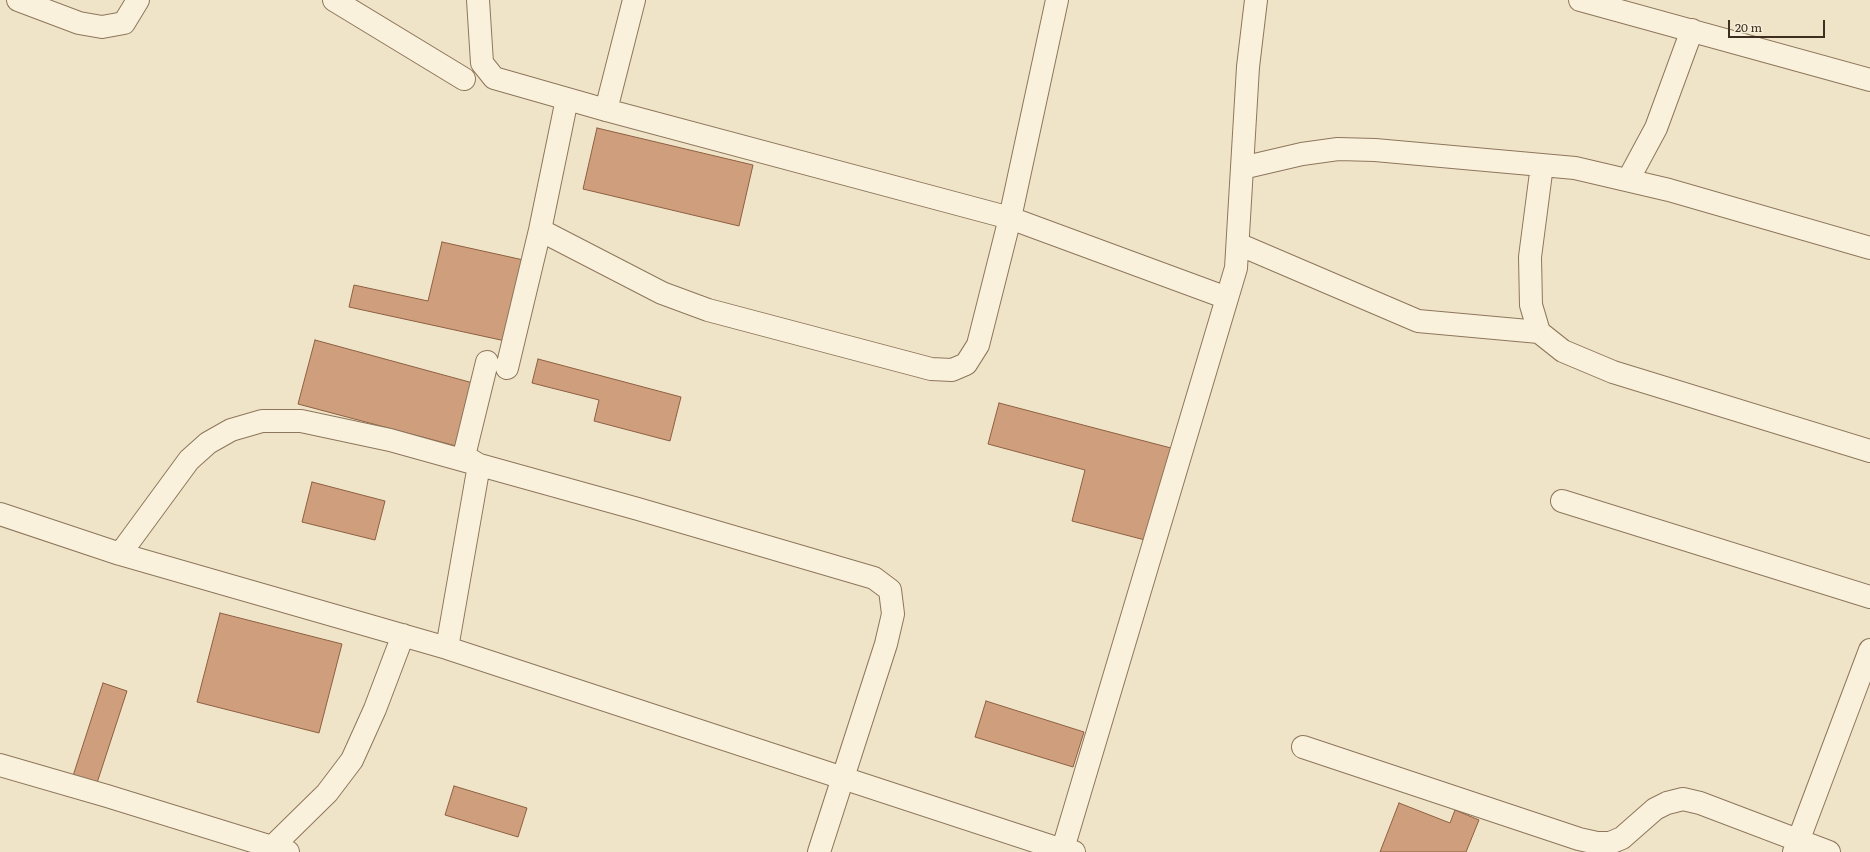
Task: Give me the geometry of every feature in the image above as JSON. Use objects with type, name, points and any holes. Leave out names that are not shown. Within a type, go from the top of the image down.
[{"type":"street","points":[[18,0],[79,23],[102,27],[124,23],[138,0]]},
{"type":"street","points":[[334,0],[464,79]]},
{"type":"street","points":[[478,0],[482,62],[494,78],[606,110],[1010,218],[1227,298]]},
{"type":"street","points":[[606,110],[634,0]]},
{"type":"street","points":[[540,230],[662,293],[708,310],[931,369],[952,370],[966,364],[978,345],[1010,218],[1057,0]]},
{"type":"street","points":[[0,514],[120,554],[448,648],[1066,851],[1236,268],[1248,67],[1256,0]]},
{"type":"street","points":[[1580,0],[1870,80]]},
{"type":"street","points":[[1628,180],[1656,128],[1692,30]]},
{"type":"street","points":[[479,464],[464,456],[497,365],[540,230],[567,99]]},
{"type":"street","points":[[1242,168],[1302,154],[1338,149],[1575,168],[1669,190],[1870,248]]},
{"type":"street","points":[[1539,332],[1531,305],[1530,256],[1542,166]]},
{"type":"street","points":[[1238,244],[1418,321],[1539,332],[1563,351],[1613,372],[1870,451]]},
{"type":"street","points":[[120,554],[189,460],[208,443],[231,430],[262,421],[308,422],[390,440],[479,464],[874,578],[890,590],[893,614],[819,852]]},
{"type":"street","points":[[448,648],[479,464]]},
{"type":"street","points":[[1562,501],[1870,597]]},
{"type":"street","points":[[0,765],[107,796],[280,850],[352,760],[375,709],[403,635]]},
{"type":"street","points":[[1796,846],[1869,656]]},
{"type":"street","points":[[1304,747],[1579,839],[1596,848],[1622,838],[1655,809],[1667,803],[1683,799],[1700,803],[1796,846],[1829,852]]},
{"type":"building","points":[[597,128],[753,165],[739,226],[583,189]]},
{"type":"building","points":[[442,242],[528,261],[510,342],[349,307],[354,285],[428,301]]},
{"type":"building","points":[[315,340],[473,383],[456,446],[298,404]]},
{"type":"building","points":[[538,359],[681,397],[670,441],[594,421],[599,400],[532,383]]},
{"type":"building","points":[[999,403],[1171,448],[1145,540],[1072,521],[1085,470],[988,444]]},
{"type":"building","points":[[312,482],[385,501],[375,540],[302,522]]},
{"type":"building","points":[[220,613],[342,644],[319,733],[197,702]]},
{"type":"building","points":[[103,683],[127,691],[96,786],[72,779]]},
{"type":"building","points":[[986,701],[1084,732],[1073,767],[975,737]]},
{"type":"building","points":[[454,786],[527,808],[518,837],[445,815]]},
{"type":"building","points":[[1399,803],[1450,823],[1455,810],[1479,820],[1466,852],[1380,852]]}]
